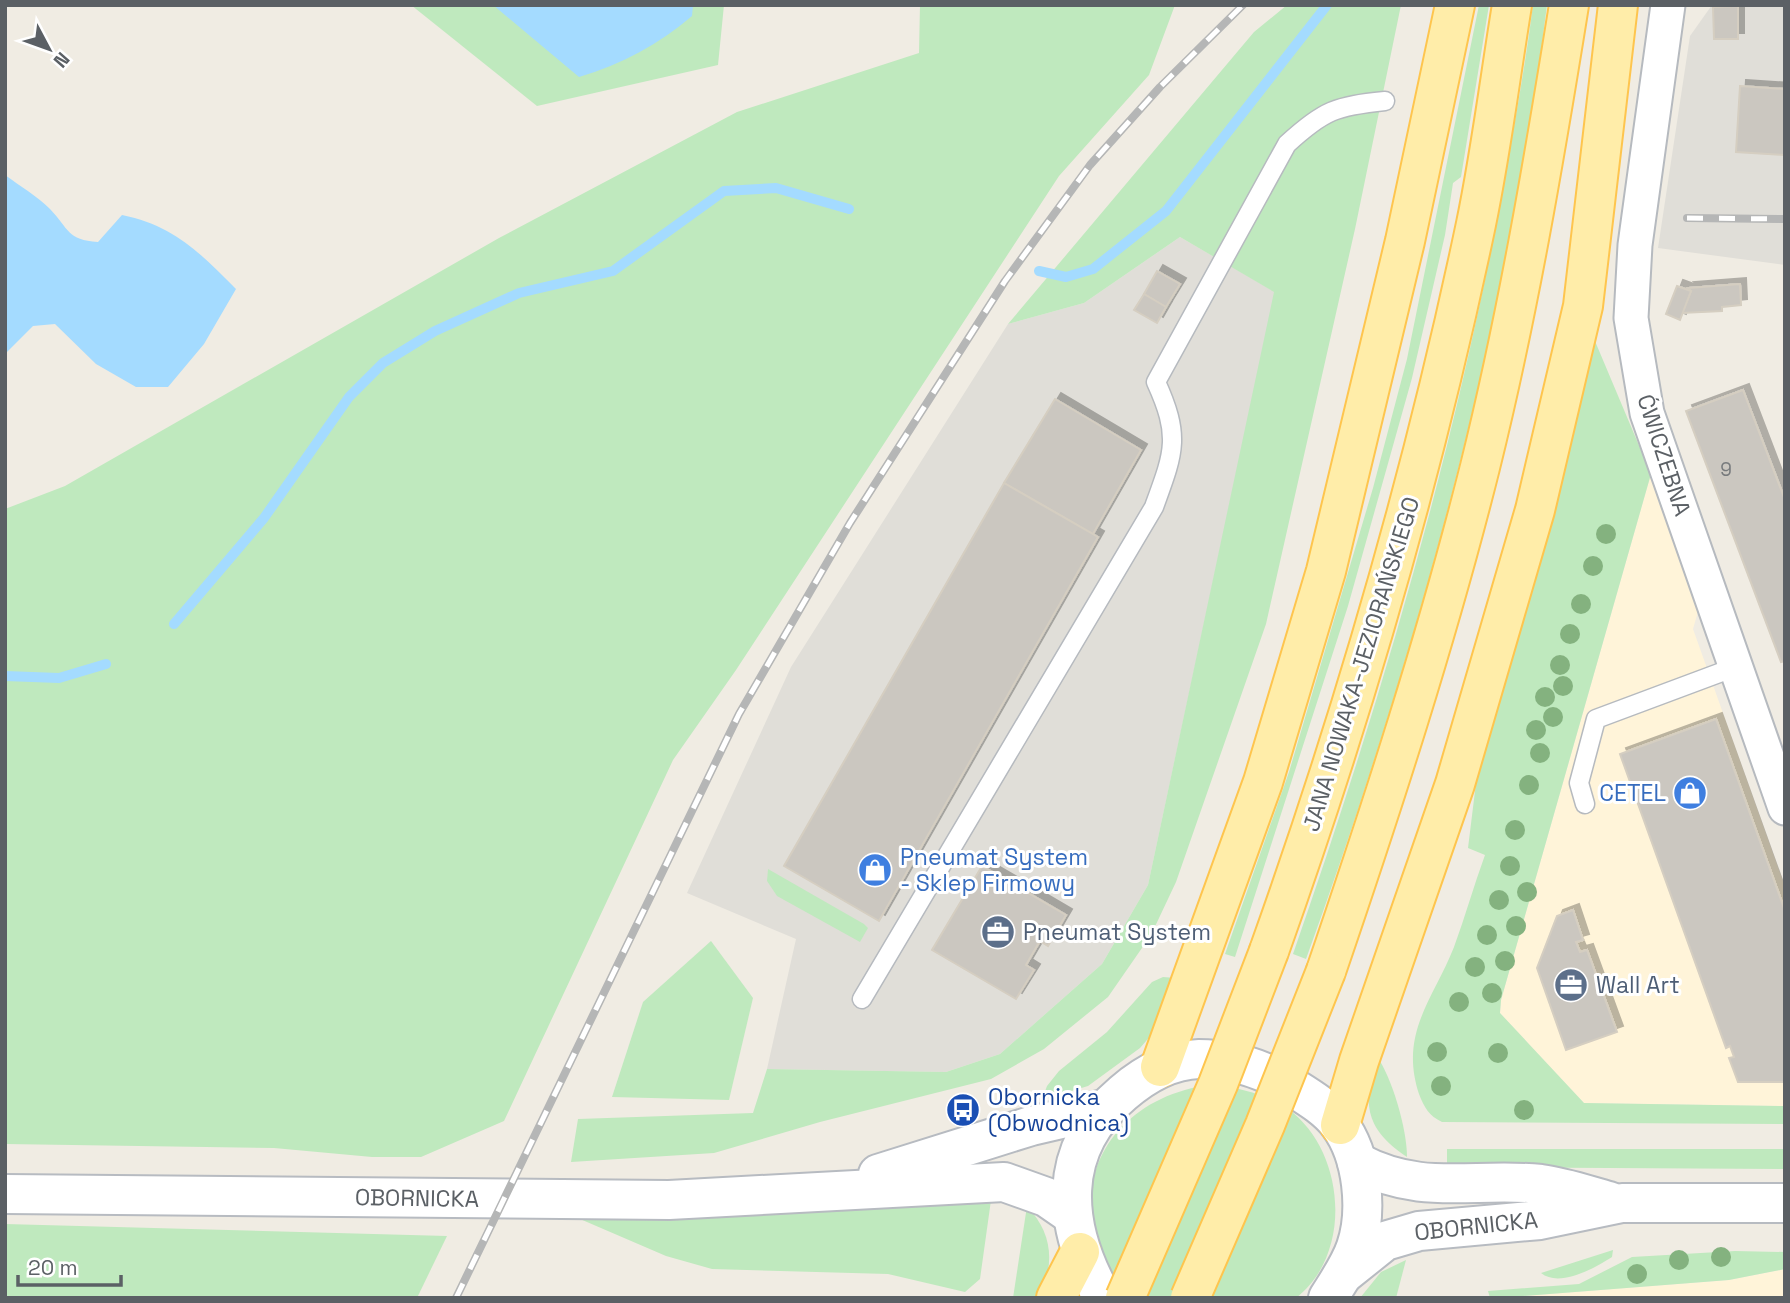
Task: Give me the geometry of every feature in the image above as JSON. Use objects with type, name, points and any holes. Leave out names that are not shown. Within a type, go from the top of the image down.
[{"type":"main road","points":[[1160,1067],[1263,782],[1326,571],[1405,242],[1455,5]]},
{"type":"main road","name":"JANA NOWAKA-JEZIORAŃSKIEGO","points":[[1125,1298],[1213,1097],[1269,951],[1351,713],[1416,478],[1477,223],[1512,5]]},
{"type":"main road","points":[[1190,1298],[1265,1125],[1326,971],[1409,723],[1480,465],[1534,223],[1569,5]]},
{"type":"main road","points":[[1340,1125],[1359,1061],[1455,784],[1535,510],[1583,306],[1618,5]]},
{"type":"main road","points":[[1103,1298],[1080,1252],[1072,1215],[1075,1167],[1089,1133],[1104,1109],[1139,1079],[1160,1067],[1197,1059],[1254,1067],[1311,1098],[1340,1125],[1357,1162],[1361,1227],[1355,1249],[1335,1286]]},
{"type":"main road","name":"OBORNICKA","points":[[829,1189],[1031,1126],[1104,1109]]},
{"type":"main road","name":"OBORNICKA","points":[[1357,1162],[1384,1176],[1418,1183],[1542,1184],[1622,1203]]},
{"type":"main road","name":"OBORNICKA","points":[[5,1194],[669,1200],[829,1189],[1004,1182],[1046,1198],[1072,1215]]},
{"type":"main road","name":"OBORNICKA","points":[[1335,1286],[1376,1247],[1407,1233],[1540,1220],[1622,1203],[1785,1203]]},
{"type":"main road","points":[[1056,1298],[1080,1252]]},
{"type":"street","name":"ĆWICZEBNA","points":[[1668,5],[1639,139],[1631,318],[1647,413],[1738,666],[1751,718],[1785,807]]},
{"type":"lane","points":[[862,999],[1154,507],[1173,455],[1170,412],[1156,382],[1287,144],[1315,118],[1348,105],[1385,101]]},
{"type":"lane","points":[[1585,804],[1579,783],[1596,719],[1738,666]]},
{"type":"shaded area","points":[[1712,5],[1785,5],[1785,265],[1658,248],[1690,36]]},
{"type":"shaded area","points":[[1180,237],[1275,292],[1148,885],[1102,964],[1000,1054],[946,1072],[767,1069],[796,939],[687,893],[791,667],[1008,324],[1084,303]]},
{"type":"shaded area","points":[[1651,474],[1699,608],[1693,629],[1785,887],[1785,1106],[1584,1103],[1500,1013],[1501,1000]]},
{"type":"shaded area","points":[[1785,1269],[1785,1298],[1498,1298],[1729,1280]]},
{"type":"green space","points":[[411,5],[724,5],[718,65],[537,106]]},
{"type":"green space","points":[[920,5],[1175,5],[1149,75],[1059,176],[736,670],[673,760],[504,1121],[421,1157],[372,1157],[274,1148],[5,1144],[5,509],[65,486],[499,238],[737,112],[919,53]]},
{"type":"green space","points":[[1287,5],[1401,5],[1355,229],[1266,624],[1176,882],[1151,935],[1108,997],[1044,1049],[991,1079],[820,1122],[714,1153],[571,1162],[578,1119],[753,1113],[767,1069],[946,1072],[1000,1054],[1102,964],[1148,885],[1274,292],[1180,237],[1084,303],[1008,324],[1254,32]]},
{"type":"green space","points":[[1479,5],[1489,5],[1461,177],[1453,183],[1445,235],[1412,378],[1348,606],[1235,957],[1225,954],[1289,772],[1373,488],[1407,359]]},
{"type":"green space","points":[[1533,5],[1547,5],[1530,126],[1482,369],[1453,489],[1385,726],[1306,959],[1293,954],[1382,682],[1457,406],[1497,219]]},
{"type":"green space","points":[[1592,334],[1651,474],[1501,1000],[1500,1013],[1584,1103],[1785,1106],[1785,1124],[1442,1122],[1428,1111],[1419,1094],[1413,1053],[1416,1035],[1421,1017],[1454,947],[1485,855],[1468,848],[1477,775]]},
{"type":"green space","points":[[768,869],[864,924],[868,928],[860,942],[777,896],[767,881]]},
{"type":"green space","points":[[711,941],[753,998],[729,1100],[612,1097],[643,1002]]},
{"type":"green space","points":[[1163,977],[1176,978],[1153,1033],[1140,1048],[1088,1086],[1042,1100],[1047,1086],[1059,1071],[1107,1032],[1152,982]]},
{"type":"green space","points":[[1376,1055],[1388,1076],[1398,1104],[1407,1157],[1381,1135],[1370,1112],[1369,1087]]},
{"type":"green space","points":[[1218,1084],[1263,1096],[1280,1104],[1307,1127],[1321,1149],[1331,1175],[1335,1202],[1334,1229],[1327,1255],[1315,1279],[1296,1298],[1131,1298],[1104,1263],[1093,1229],[1091,1197],[1097,1168],[1110,1142],[1129,1120],[1154,1102],[1184,1090]]},
{"type":"green space","points":[[1447,1149],[1785,1149],[1785,1169],[1447,1167]]},
{"type":"green space","points":[[992,1193],[980,1279],[965,1292],[888,1274],[712,1269],[666,1256],[580,1219]]},
{"type":"green space","points":[[1027,1206],[1042,1227],[1046,1238],[1049,1250],[1048,1273],[1039,1298],[1013,1298]]},
{"type":"green space","points":[[5,1224],[447,1236],[417,1298],[5,1298]]},
{"type":"green space","points":[[1613,1250],[1612,1257],[1577,1275],[1557,1278],[1541,1273]]},
{"type":"green space","points":[[1735,1251],[1785,1252],[1785,1269],[1729,1280],[1498,1298],[1490,1298],[1488,1291],[1579,1284],[1632,1257]]},
{"type":"green space","points":[[1406,1260],[1396,1298],[1360,1298],[1381,1272]]},
{"type":"water","points":[[493,5],[693,5],[692,16],[666,36],[625,60],[579,77]]},
{"type":"water","points":[[5,175],[45,204],[74,236],[80,239],[98,242],[122,215],[141,220],[185,243],[236,289],[204,344],[168,387],[136,387],[96,364],[55,324],[33,326],[5,354]]},
{"type":"building","points":[[1738,6],[1738,39],[1714,39],[1713,7]]},
{"type":"building","points":[[1740,86],[1785,89],[1785,155],[1736,152]]},
{"type":"building","points":[[1157,271],[1180,284],[1166,307],[1144,294]]},
{"type":"building","points":[[1740,284],[1741,305],[1722,307],[1722,311],[1682,313],[1691,291],[1688,288]]},
{"type":"building","points":[[1677,286],[1691,291],[1680,320],[1666,314]]},
{"type":"building","points":[[1144,294],[1166,307],[1157,323],[1134,310]]},
{"type":"building","points":[[1743,390],[1785,500],[1785,661],[1781,662],[1686,411]]},
{"type":"building","points":[[1055,399],[1141,450],[1093,534],[1004,483]]},
{"type":"building","points":[[1004,483],[1098,537],[879,921],[784,866]]},
{"type":"building","points":[[1716,719],[1785,911],[1785,1082],[1738,1082],[1729,1058],[1734,1057],[1730,1046],[1726,1048],[1620,754]]},
{"type":"building","points":[[982,866],[1066,915],[1048,946],[1040,941],[1026,965],[1034,970],[1016,999],[932,950]]},
{"type":"building","points":[[1573,910],[1583,940],[1576,942],[1580,952],[1587,950],[1617,1032],[1566,1050],[1537,968],[1557,916]]},
{"type":"waterway","points":[[1039,271],[1066,277],[1093,269],[1166,211],[1327,5]]},
{"type":"waterway","points":[[174,624],[264,518],[349,397],[383,363],[435,331],[519,293],[613,271],[724,191],[776,188],[849,209]]},
{"type":"waterway","points":[[5,676],[59,678],[106,664]]},
{"type":"railway","points":[[456,1298],[739,714],[850,523],[1005,281],[1090,165],[1160,87],[1243,5]]},
{"type":"railway","points":[[1687,218],[1785,219]]},
{"type":"place","name":"CETEL","points":[[1690,793]]},
{"type":"place","name":"Pneumat System - Sklep Firmowy","points":[[875,870]]},
{"type":"place","name":"Pneumat System","points":[[998,932]]},
{"type":"place","name":"Wall Art","points":[[1571,985]]},
{"type":"place","name":"Obornicka (Obwodnica)","points":[[963,1110]]}]
